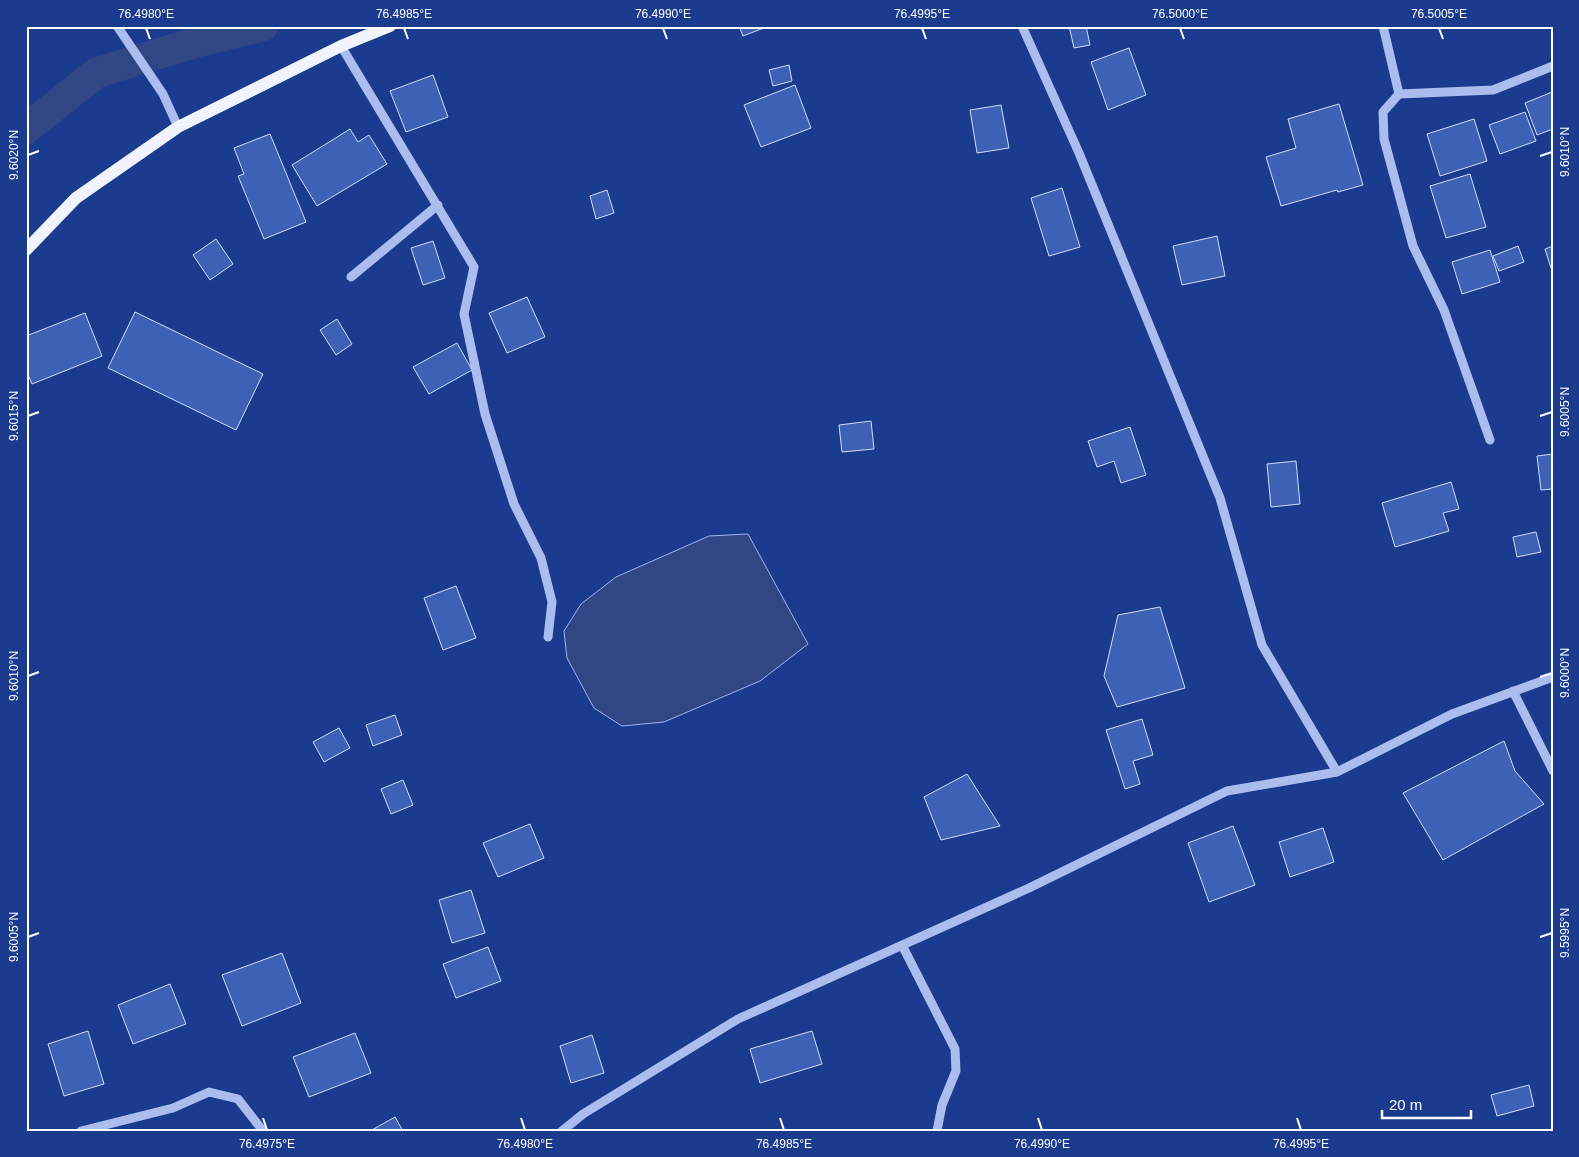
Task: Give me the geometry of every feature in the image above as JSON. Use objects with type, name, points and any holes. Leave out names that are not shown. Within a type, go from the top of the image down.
[{"type":"main road","points":[[26,250],[76,198],[178,126],[341,46],[390,26]]},
{"type":"street","points":[[117,26],[163,94],[178,126]]},
{"type":"street","points":[[1022,26],[1078,153],[1220,498],[1262,645],[1337,772]]},
{"type":"street","points":[[1383,26],[1399,94]]},
{"type":"street","points":[[341,46],[474,267],[464,314],[485,414],[514,504],[541,558],[552,602],[548,637]]},
{"type":"street","points":[[1490,440],[1444,310],[1413,246],[1384,139],[1383,112],[1399,94],[1493,90],[1553,66]]},
{"type":"street","points":[[351,277],[438,205]]},
{"type":"street","points":[[562,1131],[583,1114],[738,1019],[1029,888],[1227,791],[1337,772],[1452,714],[1553,677]]},
{"type":"street","points":[[1514,691],[1553,771]]},
{"type":"street","points":[[902,945],[955,1049],[956,1071],[942,1105],[937,1131]]},
{"type":"street","points":[[81,1131],[174,1108],[209,1092],[238,1099],[263,1131]]},
{"type":"water","points":[[748,534],[808,644],[760,681],[664,722],[622,726],[594,708],[567,658],[564,631],[581,604],[616,577],[709,536]]},
{"type":"building","points":[[739,26],[769,26],[743,36]]},
{"type":"building","points":[[1069,26],[1086,26],[1090,45],[1074,48]]},
{"type":"building","points":[[1129,48],[1146,95],[1108,110],[1091,62]]},
{"type":"building","points":[[789,65],[792,81],[773,86],[769,70]]},
{"type":"building","points":[[433,75],[448,117],[406,132],[390,91]]},
{"type":"building","points":[[795,85],[811,128],[761,147],[744,105]]},
{"type":"building","points":[[1552,92],[1553,129],[1537,135],[1525,103]]},
{"type":"building","points":[[1339,104],[1363,185],[1338,192],[1337,190],[1281,206],[1266,157],[1296,148],[1288,119]]},
{"type":"building","points":[[1001,105],[1009,148],[977,153],[970,110]]},
{"type":"building","points":[[1525,112],[1536,141],[1500,154],[1489,125]]},
{"type":"building","points":[[1474,119],[1487,161],[1440,176],[1427,134]]},
{"type":"building","points":[[350,129],[358,142],[369,135],[387,164],[317,206],[292,165]]},
{"type":"building","points":[[270,134],[306,222],[264,239],[238,176],[244,174],[234,148]]},
{"type":"building","points":[[1470,174],[1486,227],[1446,238],[1430,186]]},
{"type":"building","points":[[1062,188],[1080,247],[1049,256],[1031,198]]},
{"type":"building","points":[[607,190],[614,213],[596,219],[590,196]]},
{"type":"building","points":[[1217,236],[1225,276],[1182,285],[1173,246]]},
{"type":"building","points":[[216,239],[233,264],[210,280],[193,255]]},
{"type":"building","points":[[433,241],[445,278],[423,285],[411,248]]},
{"type":"building","points":[[1518,246],[1524,262],[1499,271],[1493,256]]},
{"type":"building","points":[[1553,246],[1553,268],[1551,268],[1545,249]]},
{"type":"building","points":[[1490,250],[1500,282],[1462,294],[1452,262]]},
{"type":"building","points":[[527,297],[545,337],[507,353],[489,313]]},
{"type":"building","points":[[135,312],[263,374],[236,430],[108,368]]},
{"type":"building","points":[[85,313],[102,356],[32,384],[26,370],[26,336]]},
{"type":"building","points":[[337,319],[352,344],[336,355],[320,330]]},
{"type":"building","points":[[457,343],[472,370],[429,394],[413,367]]},
{"type":"building","points":[[871,421],[874,449],[842,452],[839,425]]},
{"type":"building","points":[[1130,427],[1146,475],[1121,483],[1114,461],[1097,467],[1088,441]]},
{"type":"building","points":[[1553,454],[1553,489],[1541,490],[1537,456]]},
{"type":"building","points":[[1296,461],[1300,504],[1271,507],[1267,464]]},
{"type":"building","points":[[1451,482],[1459,509],[1443,513],[1449,531],[1395,547],[1382,503]]},
{"type":"building","points":[[1536,532],[1541,552],[1517,557],[1513,537]]},
{"type":"building","points":[[456,586],[476,638],[443,650],[424,598]]},
{"type":"building","points":[[1160,607],[1185,688],[1117,707],[1104,676],[1118,615]]},
{"type":"building","points":[[395,715],[402,735],[373,746],[366,725]]},
{"type":"building","points":[[1142,719],[1153,755],[1133,761],[1140,784],[1125,789],[1106,730]]},
{"type":"building","points":[[339,728],[350,748],[324,762],[313,742]]},
{"type":"building","points":[[1504,741],[1515,771],[1544,804],[1443,860],[1403,793]]},
{"type":"building","points":[[967,774],[1000,826],[941,840],[924,797]]},
{"type":"building","points":[[403,780],[413,805],[391,814],[381,789]]},
{"type":"building","points":[[530,824],[544,858],[498,877],[483,843]]},
{"type":"building","points":[[1233,826],[1255,885],[1209,902],[1188,843]]},
{"type":"building","points":[[1323,828],[1334,862],[1290,877],[1279,842]]},
{"type":"building","points":[[471,890],[485,933],[452,943],[439,900]]},
{"type":"building","points":[[488,947],[501,981],[456,998],[443,964]]},
{"type":"building","points":[[282,953],[301,1003],[242,1026],[222,975]]},
{"type":"building","points":[[170,984],[186,1024],[133,1044],[118,1005]]},
{"type":"building","points":[[88,1031],[104,1084],[64,1096],[48,1044]]},
{"type":"building","points":[[812,1031],[822,1064],[760,1083],[750,1049]]},
{"type":"building","points":[[355,1033],[371,1073],[309,1097],[293,1057]]},
{"type":"building","points":[[592,1035],[604,1073],[571,1083],[560,1046]]},
{"type":"building","points":[[1529,1085],[1534,1106],[1497,1116],[1491,1095]]},
{"type":"building","points":[[395,1117],[403,1131],[370,1131]]},
{"type":"waterway","points":[[26,129],[96,73],[193,43],[263,26]]}]
